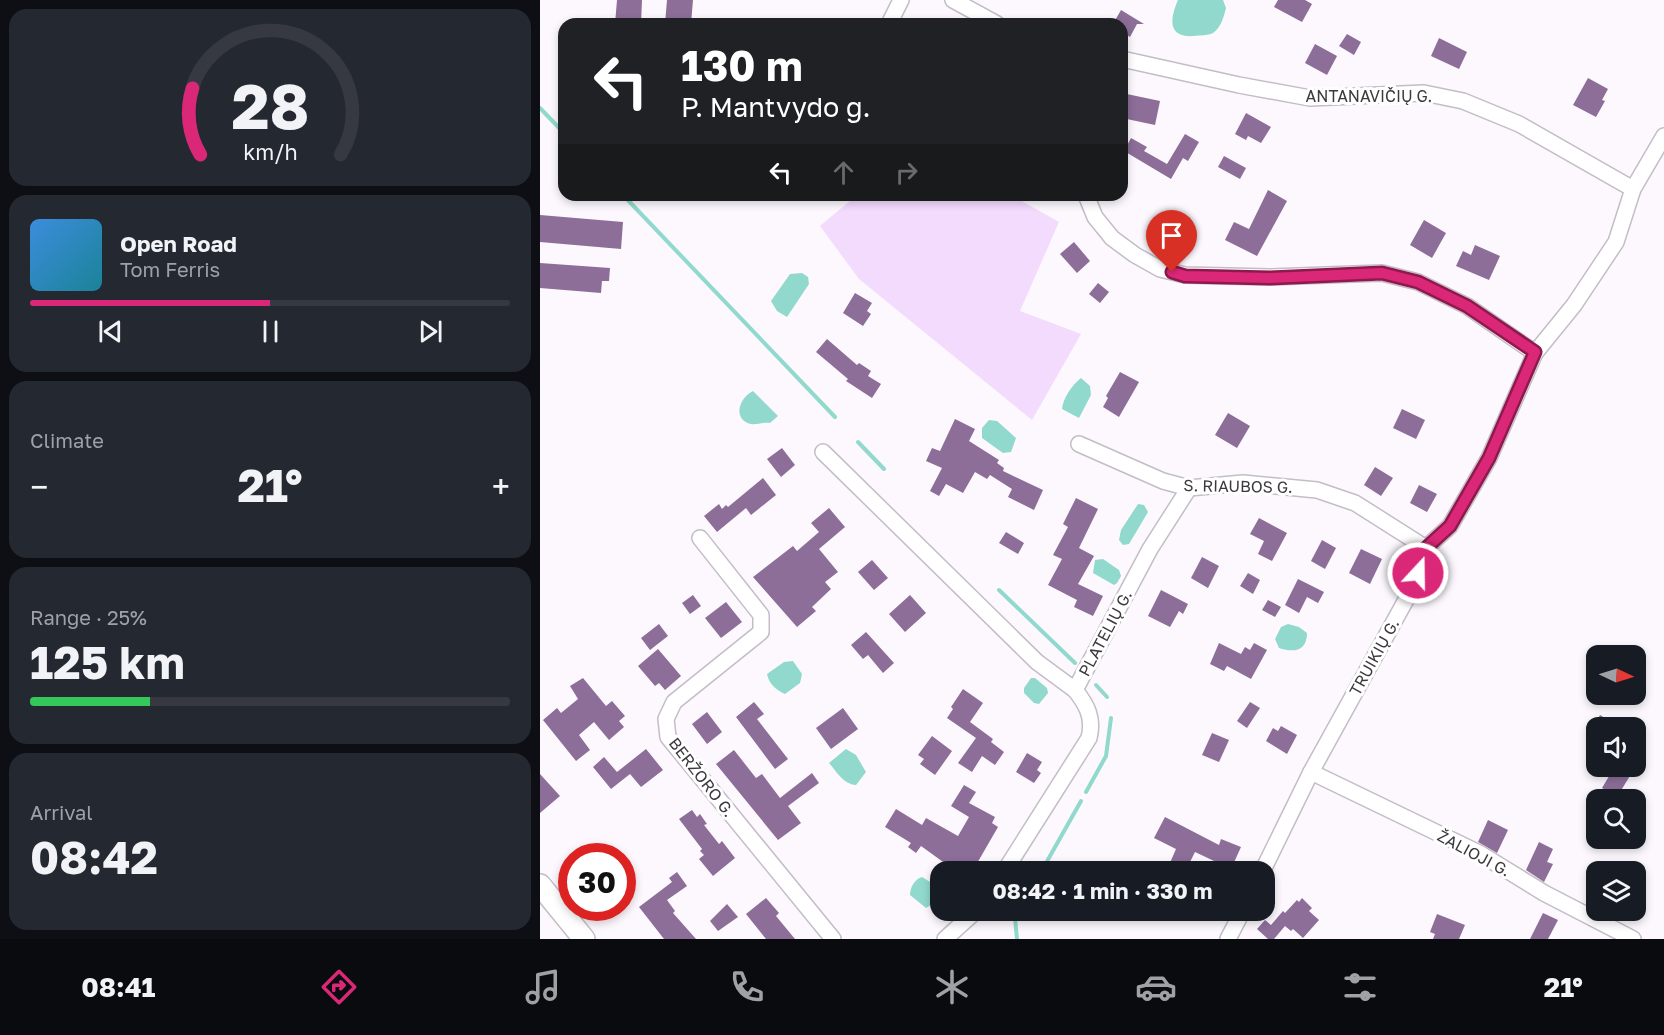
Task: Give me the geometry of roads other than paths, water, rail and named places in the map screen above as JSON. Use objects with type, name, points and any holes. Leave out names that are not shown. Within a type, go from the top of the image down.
[{"type":"main road","points":[[540,885],[584,939]]},
{"type":"street","points":[[892,18],[901,0]]},
{"type":"street","points":[[953,0],[986,18]]},
{"type":"street","name":"ANTANAVIČIŲ G.","points":[[1128,60],[1310,98],[1424,93],[1463,101],[1519,124],[1633,189]]},
{"type":"street","name":"TRUIKIŲ G.","points":[[1267,861],[1311,772],[1407,598],[1426,548],[1450,526],[1489,458],[1535,352],[1574,305],[1616,242],[1633,189],[1658,150],[1664,136]]},
{"type":"street","points":[[1088,201],[1095,217],[1112,238],[1135,255],[1160,269],[1185,276],[1270,278],[1382,273],[1418,282],[1467,306],[1535,352]]},
{"type":"street","name":"S. RIAUBOS G.","points":[[1079,444],[1163,481],[1189,488],[1244,483],[1317,490],[1354,503],[1426,548]]},
{"type":"street","points":[[823,452],[1037,662],[1075,690]]},
{"type":"street","name":"PLATELIŲ G.","points":[[1011,861],[1089,738],[1091,718],[1085,703],[1075,690],[1150,549],[1189,488]]},
{"type":"street","name":"BERŽORO G.","points":[[700,538],[761,615],[761,632],[674,702],[666,719],[668,737],[833,939]]},
{"type":"street","name":"ŽALIOJI G.","points":[[1311,772],[1479,853],[1544,893],[1633,939]]},
{"type":"street","points":[[945,939],[965,921]]},
{"type":"street","points":[[1228,939],[1237,921]]},
{"type":"waterway","points":[[540,108],[558,127]]},
{"type":"waterway","points":[[629,201],[835,417]]},
{"type":"waterway","points":[[858,442],[884,469]]},
{"type":"waterway","points":[[999,590],[1075,663]]},
{"type":"waterway","points":[[1096,685],[1107,697]]},
{"type":"waterway","points":[[1086,792],[1106,756],[1111,718]]},
{"type":"waterway","points":[[1047,861],[1081,801]]},
{"type":"waterway","points":[[1015,921],[1017,939]]}]
